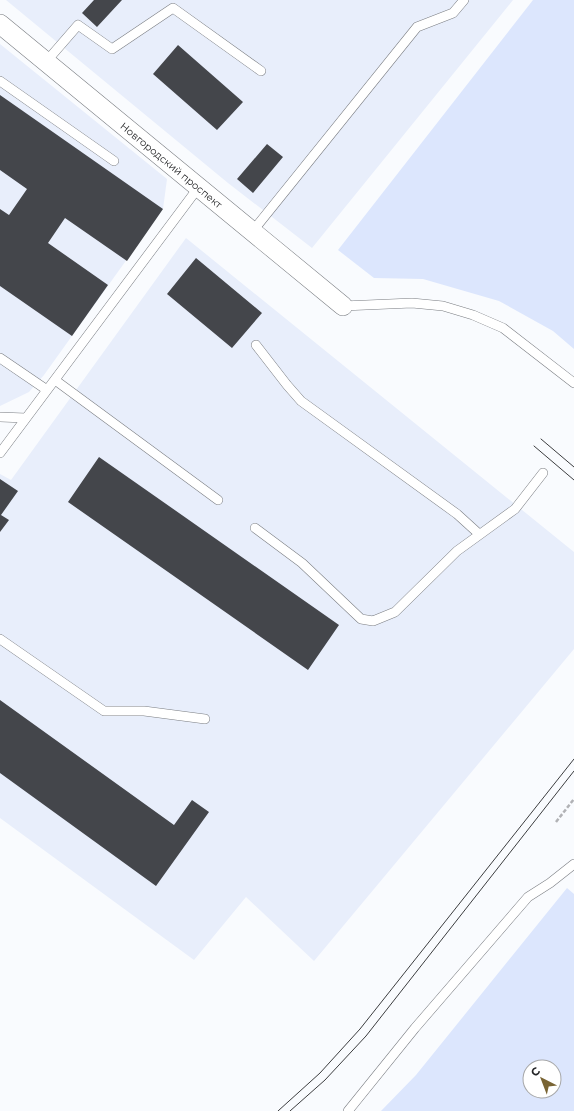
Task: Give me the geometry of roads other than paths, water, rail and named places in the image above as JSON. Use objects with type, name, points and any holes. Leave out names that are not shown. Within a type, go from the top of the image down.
[{"type":"street","name":"Новгородский проспект","points":[[0,24],[45,63],[343,306]]},
{"type":"lane","points":[[252,232],[417,28],[453,13],[464,0]]},
{"type":"lane","points":[[45,63],[78,25],[112,49],[173,8],[261,71]]},
{"type":"lane","points":[[0,81],[114,161]]},
{"type":"lane","points":[[0,454],[198,188]]},
{"type":"lane","points":[[343,306],[412,303],[443,306],[473,315],[503,328],[574,383]]},
{"type":"lane","points":[[256,346],[286,385],[302,401],[456,514],[479,534]]},
{"type":"lane","points":[[0,358],[47,390]]},
{"type":"lane","points":[[55,380],[218,500]]},
{"type":"lane","points":[[0,417],[26,418]]},
{"type":"lane","points":[[255,528],[302,563],[361,619],[373,622],[395,612],[457,551],[515,509],[543,473]]},
{"type":"lane","points":[[0,639],[104,711],[144,711],[205,720]]},
{"type":"lane","points":[[348,1111],[415,1028],[528,897],[550,883],[574,864]]},
{"type":"tram line","points":[[541,439],[574,467]]},
{"type":"tram line","points":[[534,446],[574,480]]},
{"type":"tram line","points":[[278,1111],[320,1073],[360,1029],[574,759]]},
{"type":"tram line","points":[[290,1111],[325,1080],[366,1036],[574,771]]}]
